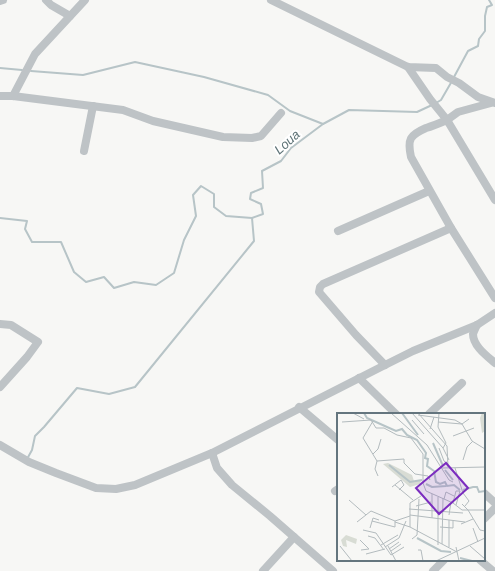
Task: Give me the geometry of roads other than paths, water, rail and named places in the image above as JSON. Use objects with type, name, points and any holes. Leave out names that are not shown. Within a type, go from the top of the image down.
[{"type":"street","points":[[46,0],[51,5],[70,16]]},
{"type":"street","points":[[13,96],[35,54],[85,0]]},
{"type":"street","points":[[271,0],[408,67],[436,68],[478,97],[494,103]]},
{"type":"street","points":[[408,67],[447,120],[495,200]]},
{"type":"street","points":[[0,98],[13,96],[123,110],[153,121],[224,137],[252,138],[261,136],[281,113]]},
{"type":"street","points":[[494,103],[458,112],[447,120],[415,133],[410,140],[409,148],[411,157],[429,191],[495,298]]},
{"type":"street","points":[[84,151],[93,106]]},
{"type":"street","points":[[338,231],[429,191]]},
{"type":"street","points":[[385,365],[356,335],[319,292],[320,287],[323,284],[451,228]]},
{"type":"street","points":[[0,445],[29,462],[96,488],[116,489],[135,485],[212,453],[299,407],[413,351],[477,324],[495,313]]},
{"type":"street","points":[[0,324],[11,325],[38,342],[27,357],[0,387]]},
{"type":"street","points":[[477,324],[473,333],[475,341],[481,350],[495,363]]},
{"type":"street","points":[[359,378],[395,413]]},
{"type":"street","points":[[430,413],[462,383]]},
{"type":"street","points":[[299,407],[337,439]]},
{"type":"street","points":[[212,453],[217,468],[225,478],[333,571]]},
{"type":"street","points":[[485,494],[495,503]]},
{"type":"street","points":[[485,518],[495,508]]},
{"type":"street","points":[[263,571],[294,537]]},
{"type":"street","points":[[433,571],[443,561]]},
{"type":"street","points":[[481,561],[493,571]]},
{"type":"waterway","name":"Loua","points":[[454,77],[468,51],[478,46],[479,39],[485,31],[485,16],[487,7],[492,5],[489,0]]},
{"type":"waterway","points":[[31,71],[83,75],[135,62],[204,77],[268,95],[290,111],[323,124]]},
{"type":"waterway","points":[[0,68],[22,70]]},
{"type":"waterway","name":"Loua","points":[[436,103],[441,100],[452,81]]},
{"type":"waterway","name":"Loua","points":[[0,218],[27,221],[25,229],[32,242],[61,242],[74,272],[86,282],[104,277],[114,288],[134,282],[156,285],[174,273],[184,240],[196,216],[193,195],[201,186],[214,194],[214,207],[226,216],[252,218],[263,214],[261,204],[250,199],[251,193],[263,188],[262,171],[281,161],[291,148],[323,124],[349,110],[417,112],[432,105]]},
{"type":"waterway","points":[[27,459],[32,450],[35,436],[77,388],[109,394],[135,387],[254,241],[252,218]]}]
